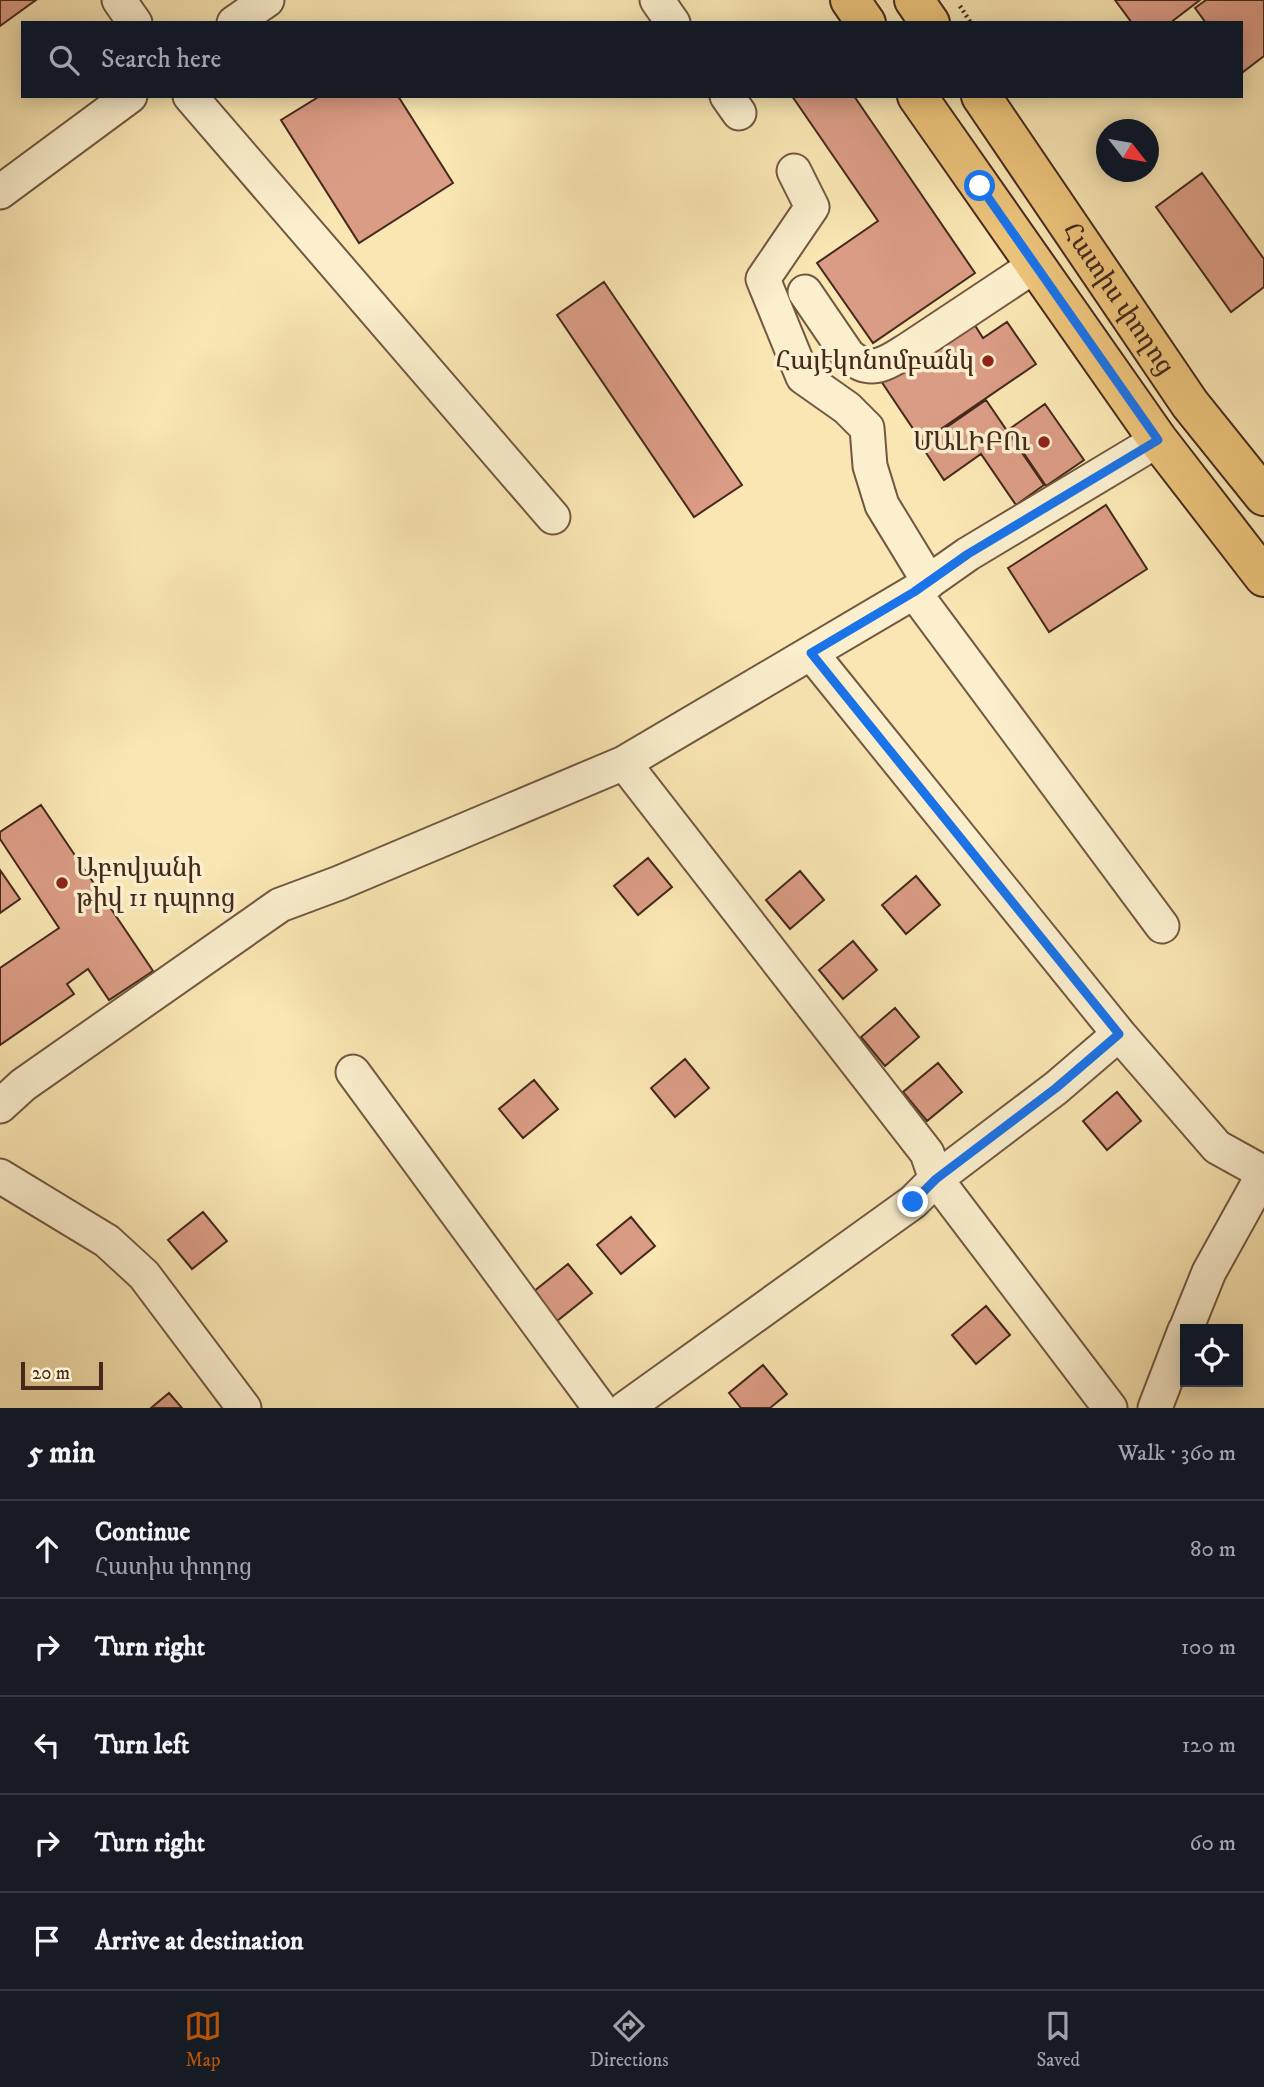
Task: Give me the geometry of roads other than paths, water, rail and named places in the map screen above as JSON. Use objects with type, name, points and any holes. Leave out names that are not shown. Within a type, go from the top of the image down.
[{"type":"main road","points":[[850,0],[865,21]]},
{"type":"main road","points":[[914,0],[929,21]]},
{"type":"main road","name":"Հատիս փողոց","points":[[918,98],[1158,440],[1264,577]]},
{"type":"main road","name":"Հատիս փողոց","points":[[982,98],[1190,404],[1264,496]]},
{"type":"street","points":[[119,0],[134,21]]},
{"type":"street","points":[[237,21],[267,0]]},
{"type":"street","points":[[657,0],[672,21]]},
{"type":"street","points":[[0,192],[127,98]]},
{"type":"street","points":[[192,98],[553,517]]},
{"type":"street","points":[[794,171],[812,206],[763,279],[803,377],[847,408],[867,428],[870,466],[882,506],[922,587],[1162,926]]},
{"type":"street","points":[[805,292],[849,355],[872,367],[889,362],[1034,266]]},
{"type":"street","points":[[0,1106],[23,1085],[280,905],[339,883],[624,763],[922,587],[968,554],[1158,440]]},
{"type":"street","points":[[811,653],[1119,1034],[1217,1147],[1264,1173],[1209,1272],[1187,1324]]},
{"type":"street","points":[[624,763],[927,1153],[936,1179],[1110,1408]]},
{"type":"street","points":[[626,1408],[913,1202],[936,1179],[1056,1088],[1119,1034]]},
{"type":"street","points":[[353,1072],[600,1408]]},
{"type":"street","points":[[0,1176],[107,1241],[144,1275],[244,1408]]},
{"type":"street","points":[[1155,1408],[1180,1343]]},
{"type":"place","name":"Հայէկոնոմբանկ","points":[[988,361]]},
{"type":"place","name":"ՄԱԼԻԲՈւ","points":[[1044,442]]},
{"type":"place","name":"Աբովյանի թիվ 11 դպրոց","points":[[62,883]]}]
